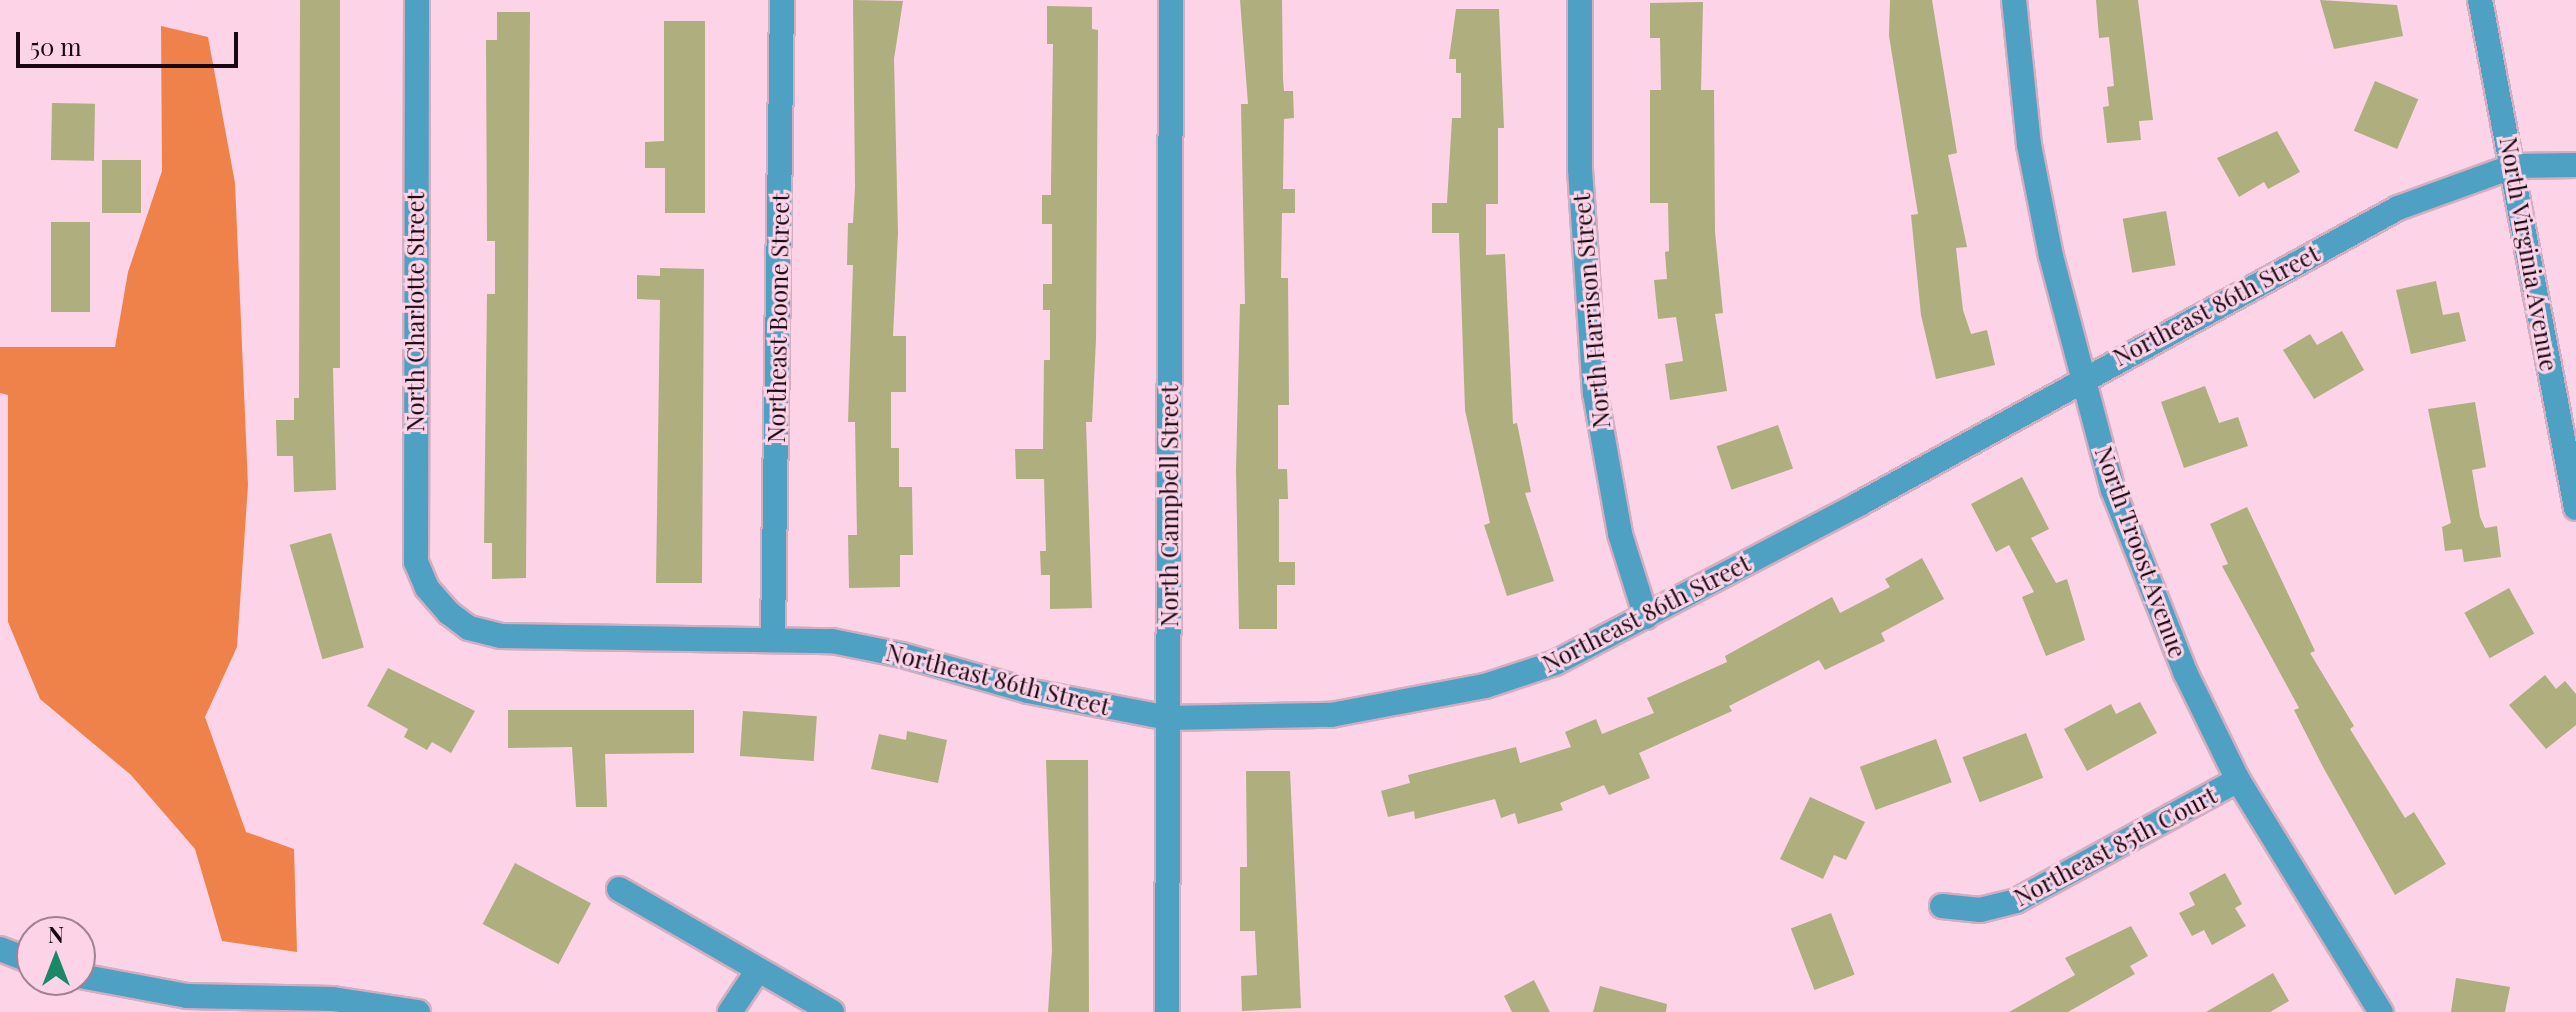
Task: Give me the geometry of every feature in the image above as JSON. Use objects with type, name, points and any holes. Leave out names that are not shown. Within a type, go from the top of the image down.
[{"type":"street","name":"North Charlotte Street","points":[[417,0],[416,562],[427,588],[449,613]]},
{"type":"street","name":"Northeast Boone Street","points":[[773,636],[782,0]]},
{"type":"street","name":"North Campbell Street","points":[[1167,1012],[1171,0]]},
{"type":"street","name":"North Harrison Street","points":[[1580,0],[1580,184],[1595,393],[1620,534],[1646,617]]},
{"type":"street","name":"North Troost Avenue","points":[[2014,0],[2029,145],[2081,379],[2113,490],[2185,672],[2238,780],[2381,1012]]},
{"type":"street","name":"North Virginia Avenue","points":[[2480,0],[2514,166],[2576,508]]},
{"type":"street","name":"Northeast 86th Street","points":[[449,613],[469,628],[501,636],[773,636],[902,655],[1028,691],[1168,718],[1331,715],[1424,699],[1555,663],[1646,617],[2398,208],[2514,166],[2576,165]]},
{"type":"street","name":"Northeast 85th Court","points":[[1942,906],[1980,910],[2016,901],[2238,780]]},
{"type":"street","points":[[619,889],[832,1012]]},
{"type":"street","points":[[730,1012],[758,970]]},
{"type":"street","points":[[96,979],[187,996],[333,999],[418,1012]]},
{"type":"shaded area","points":[[161,26],[208,37],[235,183],[248,485],[237,647],[205,717],[246,832],[294,849],[297,952],[222,941],[195,849],[131,775],[40,699],[8,622],[8,395],[0,393],[0,347],[115,347],[128,272],[162,171]]},
{"type":"building","points":[[300,0],[340,0],[340,368],[333,368],[336,490],[294,492],[293,456],[277,456],[276,420],[294,420],[294,398],[299,398]]},
{"type":"building","points":[[853,0],[903,1],[894,59],[898,233],[893,336],[906,336],[906,392],[891,392],[891,448],[899,448],[899,487],[912,487],[913,555],[900,555],[900,587],[849,588],[848,535],[857,535],[855,422],[848,422],[853,265],[847,265],[848,223],[853,223],[855,187]]},
{"type":"building","points":[[1240,0],[1282,0],[1284,91],[1293,91],[1294,118],[1284,119],[1283,189],[1295,189],[1295,213],[1282,213],[1281,278],[1288,278],[1289,405],[1278,405],[1278,469],[1287,469],[1288,499],[1279,499],[1279,562],[1295,562],[1295,585],[1277,585],[1277,629],[1239,629],[1236,470],[1240,304],[1245,304],[1241,104],[1248,104]]},
{"type":"building","points":[[1890,0],[1932,0],[1957,153],[1948,155],[1967,247],[1956,248],[1963,310],[1971,334],[1987,330],[1995,365],[1936,379],[1921,315],[1911,215],[1918,214],[1889,36]]},
{"type":"building","points":[[2096,0],[2138,0],[2153,120],[2139,121],[2141,140],[2107,143],[2103,107],[2109,106],[2107,87],[2114,86],[2109,37],[2099,38]]},
{"type":"building","points":[[2320,0],[2397,5],[2403,36],[2334,49]]},
{"type":"building","points":[[1703,2],[1701,90],[1714,90],[1715,232],[1723,313],[1715,314],[1727,391],[1670,400],[1665,364],[1683,361],[1676,317],[1658,319],[1654,280],[1667,279],[1665,252],[1669,251],[1668,203],[1650,203],[1650,90],[1661,90],[1660,38],[1650,38],[1650,3]]},
{"type":"building","points":[[1047,6],[1092,7],[1092,29],[1098,30],[1096,339],[1092,422],[1086,422],[1092,608],[1050,609],[1050,575],[1041,575],[1040,551],[1046,551],[1044,479],[1016,479],[1015,449],[1043,449],[1044,360],[1050,360],[1050,310],[1043,310],[1043,284],[1052,284],[1052,224],[1042,224],[1042,195],[1051,195],[1053,44],[1047,44]]},
{"type":"building","points":[[1456,9],[1499,9],[1504,128],[1498,128],[1498,204],[1486,204],[1486,255],[1505,254],[1513,424],[1517,423],[1531,492],[1525,493],[1554,581],[1507,596],[1484,525],[1490,523],[1465,410],[1459,233],[1432,233],[1432,203],[1447,203],[1452,118],[1461,118],[1461,73],[1456,73],[1456,59],[1449,59]]},
{"type":"building","points":[[497,12],[530,12],[526,578],[492,579],[492,543],[484,543],[487,294],[495,294],[495,241],[487,241],[486,40],[497,40]]},
{"type":"building","points":[[664,21],[705,21],[705,213],[665,213],[665,168],[645,168],[645,142],[664,141]]},
{"type":"building","points":[[2375,81],[2418,99],[2397,149],[2354,131]]},
{"type":"building","points":[[52,103],[95,104],[94,161],[51,160]]},
{"type":"building","points":[[2277,131],[2300,172],[2268,189],[2264,182],[2239,197],[2217,158]]},
{"type":"building","points":[[102,160],[141,160],[141,213],[102,213]]},
{"type":"building","points":[[2166,211],[2176,265],[2132,273],[2123,219]]},
{"type":"building","points":[[51,222],[90,222],[90,312],[51,312]]},
{"type":"building","points":[[660,268],[704,269],[702,583],[656,583],[660,300],[637,299],[637,275],[660,276]]},
{"type":"building","points":[[2436,281],[2443,315],[2459,312],[2466,341],[2411,354],[2396,290]]},
{"type":"building","points":[[2342,331],[2364,370],[2314,399],[2283,350],[2310,334],[2317,345]]},
{"type":"building","points":[[2205,386],[2219,423],[2238,417],[2248,446],[2184,468],[2161,402]]},
{"type":"building","points":[[2475,402],[2486,467],[2472,470],[2480,517],[2485,528],[2497,526],[2501,557],[2464,562],[2462,549],[2445,551],[2442,527],[2451,523],[2428,409]]},
{"type":"building","points":[[1778,425],[1793,468],[1732,490],[1717,446]]},
{"type":"building","points":[[2022,477],[2049,529],[2031,538],[2056,583],[2067,579],[2085,640],[2046,656],[2022,597],[2034,592],[2009,545],[1996,552],[1971,504]]},
{"type":"building","points":[[2247,507],[2315,651],[2310,653],[2354,726],[2350,729],[2405,818],[2414,812],[2446,864],[2395,895],[2323,767],[2294,710],[2299,708],[2222,566],[2228,564],[2210,524]]},
{"type":"building","points":[[331,533],[364,647],[322,659],[290,545]]},
{"type":"building","points":[[1922,558],[1944,599],[1881,633],[1885,641],[1825,670],[1819,660],[1729,706],[1732,711],[1639,753],[1650,778],[1609,795],[1604,785],[1560,803],[1563,810],[1518,824],[1515,813],[1501,818],[1495,799],[1415,819],[1414,811],[1388,817],[1381,791],[1410,783],[1408,775],[1516,747],[1520,763],[1571,747],[1565,732],[1596,719],[1602,734],[1654,713],[1647,698],[1727,662],[1725,656],[1832,597],[1840,613],[1890,587],[1885,579]]},
{"type":"building","points":[[2509,588],[2534,633],[2490,658],[2464,613]]},
{"type":"building","points":[[388,668],[475,711],[451,753],[432,742],[427,750],[404,737],[408,729],[367,706]]},
{"type":"building","points":[[2545,675],[2556,689],[2565,681],[2576,694],[2576,725],[2546,749],[2509,705]]},
{"type":"building","points":[[2140,702],[2157,733],[2087,771],[2064,729],[2111,704],[2116,714]]},
{"type":"building","points":[[508,710],[694,710],[694,753],[605,754],[607,807],[576,807],[572,747],[508,748]]},
{"type":"building","points":[[743,711],[817,716],[814,761],[740,756]]},
{"type":"building","points":[[907,731],[947,740],[938,783],[871,769],[879,734],[906,740]]},
{"type":"building","points":[[2026,733],[2043,778],[1980,802],[1963,757]]},
{"type":"building","points":[[1936,739],[1952,782],[1876,810],[1860,767]]},
{"type":"building","points":[[1046,760],[1088,760],[1089,1012],[1048,1012],[1052,950]]},
{"type":"building","points":[[1246,771],[1290,771],[1301,1008],[1242,1011],[1241,976],[1257,975],[1255,931],[1240,931],[1240,867],[1247,867]]},
{"type":"building","points":[[1810,797],[1865,822],[1846,860],[1834,855],[1823,879],[1780,859]]},
{"type":"building","points":[[515,863],[591,903],[559,964],[483,924]]},
{"type":"building","points":[[2225,873],[2242,904],[2235,908],[2246,926],[2212,945],[2204,930],[2192,936],[2179,913],[2195,905],[2189,893]]},
{"type":"building","points":[[1831,913],[1855,975],[1815,990],[1791,928]]},
{"type":"building","points":[[2131,926],[2148,956],[2130,966],[2135,974],[2068,1012],[2009,1012],[2075,975],[2065,958]]},
{"type":"building","points":[[2273,973],[2289,1001],[2270,1012],[2206,1012]]},
{"type":"building","points":[[2456,978],[2510,987],[2505,1012],[2451,1012]]},
{"type":"building","points":[[1534,980],[1550,1012],[1512,1012],[1504,996]]},
{"type":"building","points":[[1600,986],[1667,1004],[1666,1012],[1593,1012]]}]
